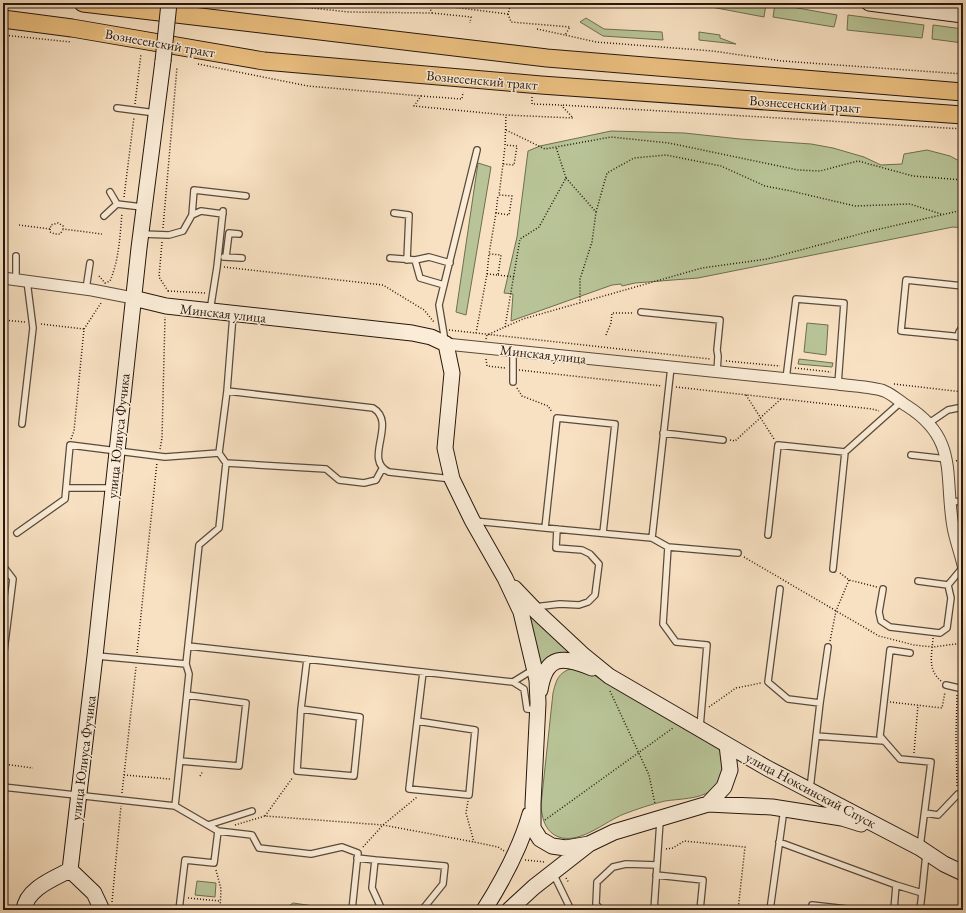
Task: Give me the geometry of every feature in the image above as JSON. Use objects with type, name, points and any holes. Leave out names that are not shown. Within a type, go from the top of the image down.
[{"type":"main road","name":"Вознесенский тракт","points":[[83,3],[547,58],[963,92]]},
{"type":"main road","name":"Вознесенский тракт","points":[[3,19],[72,28],[264,61],[541,85],[963,115]]},
{"type":"street","name":"улица Юлиуса Фучика","points":[[70,870],[95,656],[143,207],[163,61],[168,3]]},
{"type":"street","points":[[869,3],[963,15]]},
{"type":"street","name":"Минская улица","points":[[3,278],[100,291],[166,306],[412,333],[431,337],[446,344],[838,384],[883,391],[902,402],[929,423],[941,441],[947,459],[953,528],[963,566]]},
{"type":"street","name":"улица Ноксинский Спуск","points":[[446,344],[452,373],[445,448],[452,479],[472,520],[505,578],[521,612],[537,680],[533,828],[540,840],[552,846],[566,848],[589,844]]},
{"type":"street","name":"улица Ноксинский Спуск","points":[[505,578],[609,681]]},
{"type":"street","name":"улица Ноксинский Спуск","points":[[537,706],[542,678],[548,667],[558,661],[566,660],[577,662],[609,681],[684,720],[767,768],[923,850],[963,873]]},
{"type":"street","name":"улица Ноксинский Спуск","points":[[708,804],[724,787],[730,770],[727,745]]},
{"type":"street","name":"улица Ноксинский Спуск","points":[[484,910],[503,880],[525,832],[533,804]]},
{"type":"street","name":"улица Ноксинский Спуск","points":[[509,910],[534,887],[589,844],[614,832],[708,804],[772,807],[842,818],[894,835]]},
{"type":"street","points":[[24,910],[25,903],[44,883],[70,870],[107,906]]},
{"type":"lane","points":[[117,108],[156,113]]},
{"type":"lane","points":[[446,344],[439,305],[477,150]]},
{"type":"lane","points":[[141,234],[169,235],[183,230],[192,215],[194,190],[246,196]]},
{"type":"lane","points":[[110,192],[120,204],[143,207]]},
{"type":"lane","points":[[104,216],[120,204]]},
{"type":"lane","points":[[192,215],[202,211],[223,212],[210,311]]},
{"type":"lane","points":[[394,213],[408,215],[407,260]]},
{"type":"lane","points":[[226,257],[228,233],[239,234]]},
{"type":"lane","points":[[16,256],[33,328],[22,424]]},
{"type":"lane","points":[[218,256],[242,258]]},
{"type":"lane","points":[[390,258],[415,260],[429,258],[450,263]]},
{"type":"lane","points":[[415,260],[420,278],[444,285]]},
{"type":"lane","points":[[86,289],[90,264]]},
{"type":"lane","points":[[963,286],[906,280],[901,331],[961,337],[959,332],[963,326]]},
{"type":"lane","points":[[786,379],[796,299],[844,303],[838,384]]},
{"type":"lane","points":[[641,312],[720,320],[716,350],[718,356],[717,372]]},
{"type":"lane","points":[[175,806],[189,674],[186,664],[199,545],[219,528],[226,463],[219,454],[227,390],[233,314]]},
{"type":"lane","points":[[718,356],[723,350]]},
{"type":"lane","points":[[513,351],[513,382]]},
{"type":"lane","points":[[652,538],[671,367]]},
{"type":"lane","points":[[227,390],[373,408],[379,412],[383,419],[378,461],[382,469],[389,472],[452,479]]},
{"type":"lane","points":[[833,569],[845,452],[902,402]]},
{"type":"lane","points":[[929,423],[948,410],[963,407]]},
{"type":"lane","points":[[545,528],[557,418],[615,424],[603,533]]},
{"type":"lane","points":[[663,433],[724,440]]},
{"type":"lane","points":[[18,533],[64,499],[70,445],[166,457],[219,454]]},
{"type":"lane","points":[[768,535],[778,445],[845,452]]},
{"type":"lane","points":[[910,454],[947,459]]},
{"type":"lane","points":[[226,463],[326,468],[339,480],[364,483],[376,480],[382,469]]},
{"type":"lane","points":[[66,488],[112,488]]},
{"type":"lane","points":[[950,501],[963,502]]},
{"type":"lane","points":[[472,520],[652,538],[668,547],[738,553]]},
{"type":"lane","points":[[533,607],[560,604],[583,604],[588,602],[595,595],[599,564],[590,554],[582,550],[556,548],[557,529]]},
{"type":"lane","points":[[668,547],[663,624],[676,642],[707,645],[700,729]]},
{"type":"lane","points":[[3,566],[13,579],[3,659]]},
{"type":"lane","points":[[948,585],[963,566]]},
{"type":"lane","points":[[918,581],[948,585]]},
{"type":"lane","points":[[883,589],[880,612],[881,621],[890,627],[940,633],[947,628],[951,598],[948,585]]},
{"type":"lane","points":[[780,589],[768,682],[788,699],[820,703]]},
{"type":"lane","points":[[188,646],[513,682],[524,689],[527,709],[537,706]]},
{"type":"lane","points":[[810,790],[828,647]]},
{"type":"lane","points":[[910,653],[890,650],[880,736],[900,759],[931,762],[925,813],[920,910]]},
{"type":"lane","points":[[95,656],[186,664]]},
{"type":"lane","points":[[302,709],[360,717],[354,776],[297,771],[302,709],[307,659]]},
{"type":"lane","points":[[513,682],[534,669]]},
{"type":"lane","points":[[417,721],[475,730],[469,795],[409,789],[417,721],[423,672]]},
{"type":"lane","points":[[946,685],[960,688]]},
{"type":"lane","points":[[180,761],[239,766],[246,702],[187,695]]},
{"type":"lane","points":[[816,736],[884,741]]},
{"type":"lane","points":[[3,787],[79,794],[175,806],[218,831],[252,835],[259,848],[311,854],[342,846],[357,855],[374,860],[445,866],[443,884],[422,910]]},
{"type":"lane","points":[[925,813],[938,815],[960,794]]},
{"type":"lane","points":[[770,910],[784,809]]},
{"type":"lane","points":[[208,825],[252,811]]},
{"type":"lane","points":[[654,910],[660,818]]},
{"type":"lane","points":[[179,910],[185,860],[214,863],[218,831]]},
{"type":"lane","points":[[779,842],[922,893]]},
{"type":"lane","points":[[352,910],[357,855]]},
{"type":"lane","points":[[374,860],[372,888],[382,910]]},
{"type":"lane","points":[[601,910],[596,904],[597,882],[613,867],[626,864],[657,865]]},
{"type":"lane","points":[[556,870],[571,910]]},
{"type":"lane","points":[[656,875],[703,880],[700,910]]},
{"type":"lane","points":[[894,910],[896,885]]},
{"type":"lane","points":[[811,910],[812,905],[856,910]]},
{"type":"path","points":[[264,3],[349,12],[432,13],[471,17],[470,23]]},
{"type":"path","points":[[511,3],[508,14],[511,22],[570,26],[565,35]]},
{"type":"path","points":[[432,13],[428,4],[508,14]]},
{"type":"path","points":[[537,29],[596,42],[713,52],[782,61],[963,74]]},
{"type":"path","points":[[3,35],[71,42]]},
{"type":"path","points":[[139,50],[146,52]]},
{"type":"path","points":[[70,445],[74,431],[84,328],[101,304],[99,276],[105,283],[110,281],[116,263],[120,204],[141,53]]},
{"type":"path","points":[[191,62],[308,86],[462,99],[464,90]]},
{"type":"path","points":[[107,906],[124,775],[158,456],[162,438],[166,306],[168,291],[159,277],[177,67]]},
{"type":"path","points":[[532,95],[532,104],[963,129]]},
{"type":"path","points":[[421,96],[414,106],[506,115],[573,118],[561,105]]},
{"type":"path","points":[[476,333],[487,274],[503,164],[506,115]]},
{"type":"path","points":[[506,130],[545,149],[611,138],[669,143],[798,170],[820,171],[858,161],[913,176],[963,180]]},
{"type":"path","points":[[503,164],[514,165],[517,146],[505,145]]},
{"type":"path","points":[[556,148],[566,178],[596,212]]},
{"type":"path","points":[[580,303],[580,279],[592,242],[596,212],[607,173],[634,158],[666,156],[721,166],[765,186],[791,190],[855,206],[910,204],[943,214]]},
{"type":"path","points":[[505,327],[520,239],[539,227],[566,178]]},
{"type":"path","points":[[496,213],[509,215],[512,196],[498,194]]},
{"type":"path","points":[[50,229],[52,224],[58,223],[63,226],[63,229]]},
{"type":"path","points":[[19,225],[50,229],[50,232],[55,234],[62,232],[63,229]]},
{"type":"path","points":[[63,229],[102,234]]},
{"type":"path","points":[[489,254],[501,255],[498,275]]},
{"type":"path","points":[[217,266],[383,285],[424,310],[436,326],[443,329],[487,334]]},
{"type":"path","points":[[487,274],[514,277]]},
{"type":"path","points":[[168,291],[205,294],[208,287]]},
{"type":"path","points":[[606,335],[611,323],[612,313],[641,312]]},
{"type":"path","points":[[3,320],[84,328]]},
{"type":"path","points":[[513,382],[522,396],[548,406],[557,418]]},
{"type":"path","points":[[746,395],[778,445]]},
{"type":"path","points":[[724,440],[735,441],[782,398]]},
{"type":"path","points":[[738,553],[879,636],[933,647],[963,643]]},
{"type":"path","points":[[833,569],[849,580],[883,589]]},
{"type":"path","points":[[828,647],[836,611],[849,580]]},
{"type":"path","points":[[884,701],[942,708],[946,685],[938,678],[931,667],[934,632]]},
{"type":"path","points":[[609,681],[638,753],[649,776],[655,804]]},
{"type":"path","points":[[701,713],[736,688],[768,682]]},
{"type":"path","points":[[960,688],[956,736],[960,794]]},
{"type":"path","points":[[913,760],[918,705]]},
{"type":"path","points":[[533,828],[684,720]]},
{"type":"path","points":[[3,764],[33,768]]},
{"type":"path","points":[[265,816],[297,771]]},
{"type":"path","points":[[124,775],[178,780]]},
{"type":"path","points":[[357,855],[383,826],[425,791]]},
{"type":"path","points":[[469,795],[466,813],[474,842]]},
{"type":"path","points":[[218,831],[265,816],[383,826],[498,847],[513,858],[554,863],[556,870],[569,883]]},
{"type":"path","points":[[658,850],[673,848],[684,841],[745,847],[738,910]]},
{"type":"path","points":[[214,863],[221,889],[220,910]]},
{"type":"path","points":[[181,897],[220,901]]},
{"type":"green space","points":[[690,3],[757,3],[766,4],[764,17]]},
{"type":"green space","points":[[775,4],[837,15],[834,27],[773,17]]},
{"type":"green space","points":[[848,15],[924,25],[922,38],[847,30]]},
{"type":"green space","points":[[586,18],[604,29],[662,32],[663,40],[603,36],[580,22]]},
{"type":"green space","points":[[933,25],[963,29],[963,43],[932,39]]},
{"type":"green space","points":[[699,32],[720,35],[720,38],[736,44],[699,40]]},
{"type":"green space","points":[[611,131],[684,133],[811,144],[833,148],[864,157],[881,165],[902,164],[904,154],[927,150],[950,156],[963,163],[963,228],[953,227],[698,278],[635,283],[622,286],[621,284],[612,285],[511,321],[513,294],[504,293],[517,237],[528,151],[540,146]]},
{"type":"green space","points":[[478,163],[491,167],[466,315],[456,312]]},
{"type":"green space","points":[[807,323],[828,325],[826,355],[804,352]]},
{"type":"green space","points":[[799,359],[833,363],[832,367],[798,364]]},
{"type":"green space","points":[[526,608],[583,660],[540,671],[531,622]]},
{"type":"green space","points":[[576,667],[583,669],[718,746],[724,756],[725,766],[723,774],[715,786],[706,794],[701,796],[665,801],[629,812],[578,837],[562,838],[552,833],[546,826],[542,816],[541,805],[553,693],[556,683],[562,673]]},
{"type":"green space","points":[[197,881],[216,883],[215,897],[195,895]]},
{"type":"green space","points":[[293,903],[328,908],[330,910],[292,910],[289,908]]}]
